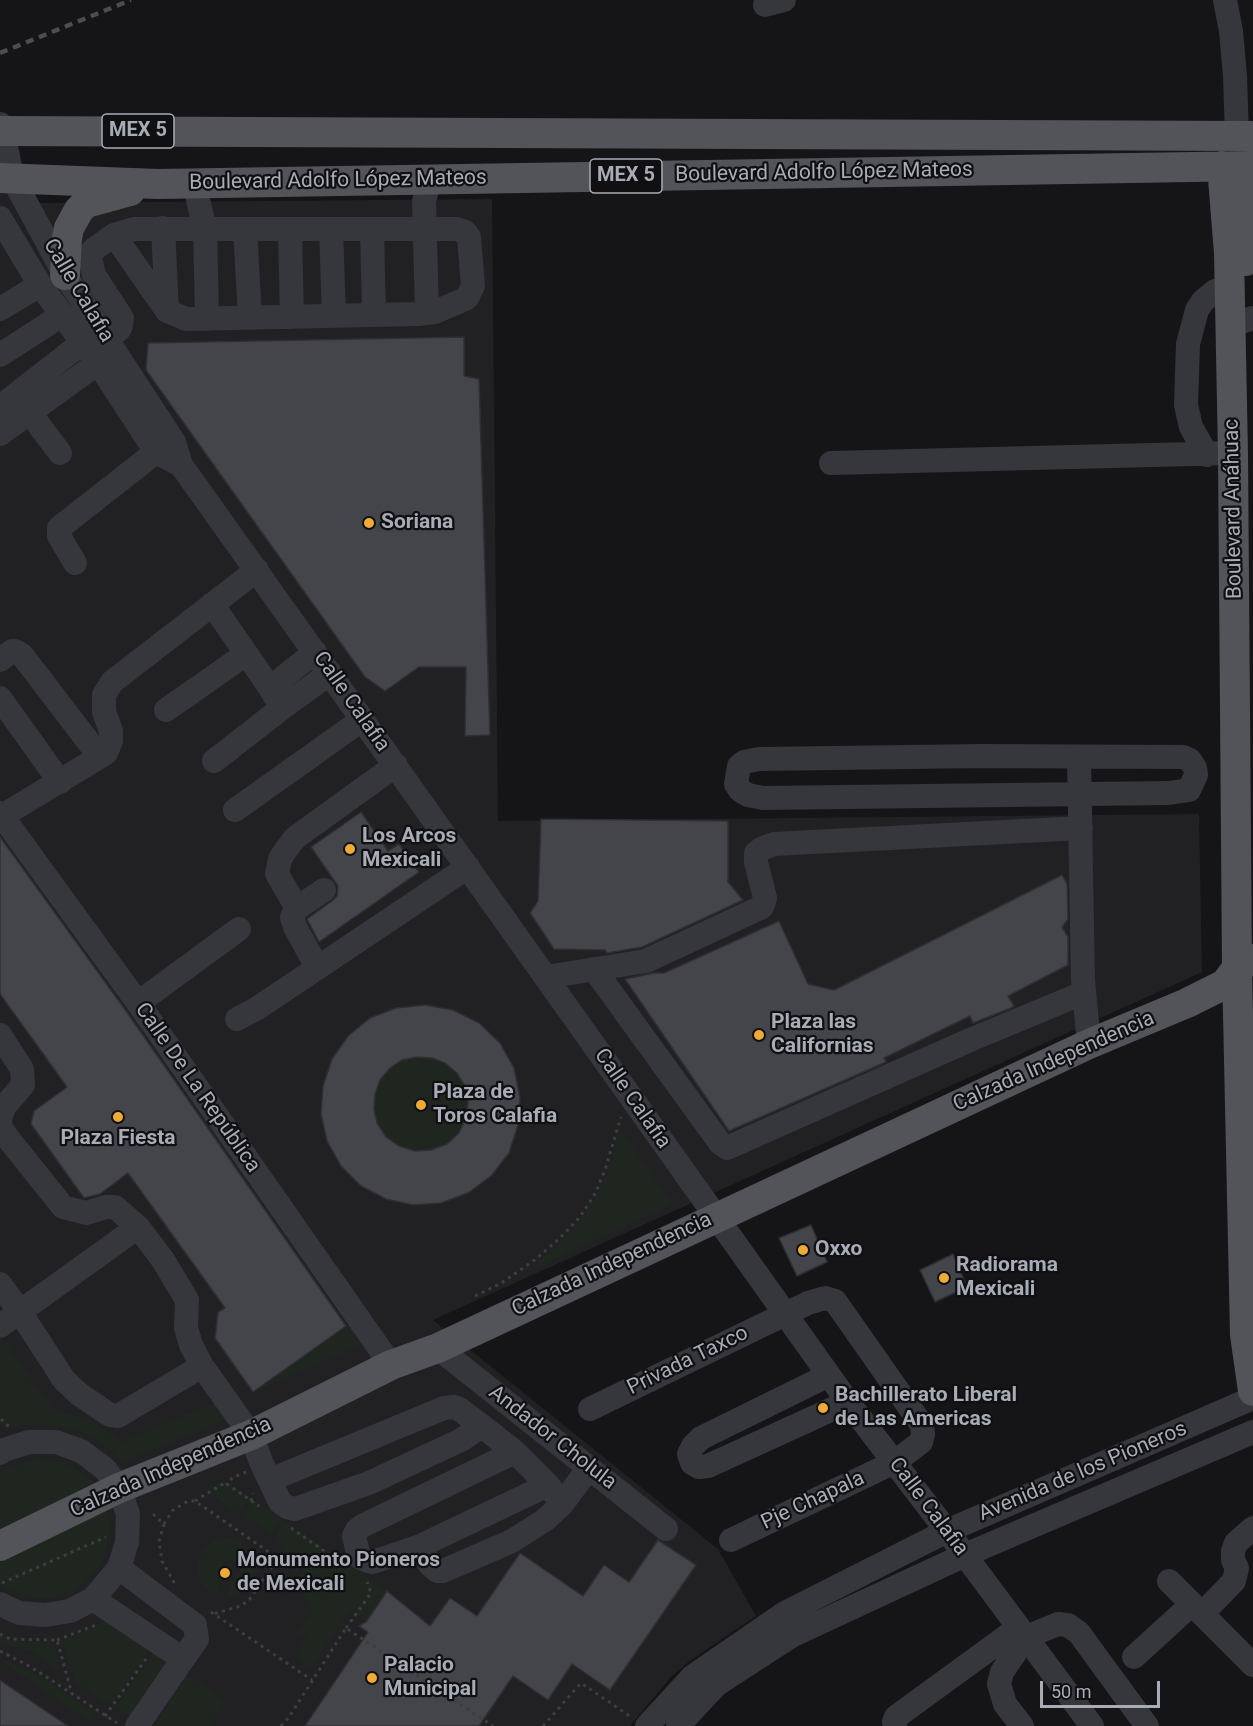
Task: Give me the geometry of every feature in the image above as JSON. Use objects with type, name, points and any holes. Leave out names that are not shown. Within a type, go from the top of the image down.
[{"type":"main road","name":"Boulevard Adolfo López Mateos","points":[[1,128],[1245,136]]},
{"type":"main road","name":"Boulevard Adolfo López Mateos","points":[[6,177],[158,184],[1242,166]]},
{"type":"main road","name":"Boulevard Anáhuac","points":[[1242,166],[1230,288],[1220,454],[1236,674],[1245,1335],[1253,1391]]},
{"type":"main road","name":"Boulevard Anáhuac","points":[[1242,166],[1249,319],[1248,660],[1253,834]]},
{"type":"main road","points":[[53,280],[65,254],[69,228],[86,203],[158,184]]},
{"type":"main road","name":"Calzada Independencia","points":[[0,1546],[119,1488],[251,1435],[392,1365],[438,1348],[716,1216],[1089,1044],[1187,1003],[1241,976]]},
{"type":"street","points":[[1225,0],[1242,28],[1235,76],[1245,136]]},
{"type":"street","name":"Calle Calafia","points":[[1,128],[6,177],[53,280],[62,315],[181,465],[829,1376],[947,1530],[1092,1726]]},
{"type":"street","points":[[427,313],[424,201],[430,179]]},
{"type":"street","points":[[194,183],[205,228],[207,319]]},
{"type":"street","name":"Calle Calafia","points":[[0,218],[106,338],[165,447]]},
{"type":"street","points":[[163,228],[167,311]]},
{"type":"street","points":[[106,338],[119,330],[122,326],[122,318],[94,275],[90,257],[93,250],[114,235],[134,229],[457,229],[465,232],[469,237],[473,282],[467,298],[435,312],[186,319],[167,311],[114,235]]},
{"type":"street","points":[[245,229],[250,318]]},
{"type":"street","points":[[290,229],[292,317]]},
{"type":"street","points":[[331,229],[334,316]]},
{"type":"street","points":[[372,229],[374,315]]},
{"type":"street","points":[[0,309],[53,280]]},
{"type":"street","points":[[1220,454],[1191,427],[1186,405],[1188,344],[1197,309],[1215,291],[1230,288]]},
{"type":"street","points":[[0,355],[62,315]]},
{"type":"street","points":[[0,407],[82,343]]},
{"type":"street","points":[[0,434],[98,363]]},
{"type":"street","points":[[30,413],[60,453]]},
{"type":"street","points":[[75,563],[58,536],[59,528],[165,447]]},
{"type":"street","points":[[831,463],[1220,454]]},
{"type":"street","points":[[1,814],[60,782],[106,753],[111,741],[111,731],[103,705],[106,689],[124,671],[257,570]]},
{"type":"street","points":[[212,604],[276,698]]},
{"type":"street","points":[[0,660],[12,651],[22,655],[100,757]]},
{"type":"street","points":[[214,761],[276,698],[315,652]]},
{"type":"street","points":[[166,710],[246,654]]},
{"type":"street","points":[[276,698],[330,673]]},
{"type":"street","points":[[0,698],[60,782]]},
{"type":"street","points":[[234,810],[363,719]]},
{"type":"street","points":[[1079,757],[1083,993],[1089,1044]]},
{"type":"street","points":[[1079,757],[1183,757],[1190,760],[1196,775],[1189,790],[1182,792],[1080,794],[763,798],[748,795],[736,784],[737,771],[744,762],[759,759],[1079,757]]},
{"type":"street","points":[[297,909],[277,874],[280,859],[285,851],[296,838],[396,765]]},
{"type":"street","name":"Calle De La República","points":[[1,814],[138,1003],[392,1365]]},
{"type":"street","points":[[546,977],[646,961],[762,907],[765,898],[756,853],[774,844],[1081,828]]},
{"type":"street","points":[[237,1019],[256,1009],[468,867]]},
{"type":"street","points":[[317,967],[292,917],[297,909],[324,890]]},
{"type":"street","points":[[138,1003],[239,929]]},
{"type":"street","points":[[594,969],[720,1143],[727,1148],[969,1040],[1083,993]]},
{"type":"street","points":[[3,1045],[22,1069],[23,1085],[4,1107],[0,1120],[1,1128],[63,1207],[87,1213],[106,1207],[115,1207],[138,1227],[163,1260],[188,1300],[186,1328],[191,1346],[202,1366],[251,1435],[261,1462],[257,1481]]},
{"type":"street","points":[[0,1326],[138,1227]]},
{"type":"street","points":[[0,1284],[64,1380],[79,1394],[114,1416],[118,1416],[202,1366]]},
{"type":"street","name":"Privada Taxco","points":[[590,1409],[808,1303],[825,1298],[835,1300],[843,1309],[922,1425],[921,1442],[895,1462]]},
{"type":"street","name":"Andador Cholula","points":[[438,1348],[666,1529]]},
{"type":"street","points":[[829,1376],[701,1438],[689,1454],[692,1463],[699,1467],[708,1466],[848,1402]]},
{"type":"street","name":"Avenida de los Pioneros","points":[[639,1721],[692,1677],[785,1614],[947,1530],[1253,1398]]},
{"type":"street","points":[[257,1481],[444,1408],[454,1407],[514,1452],[555,1495]]},
{"type":"street","points":[[257,1481],[280,1502],[295,1509],[369,1484],[461,1440],[482,1426]]},
{"type":"street","name":"Avenida de los Pioneros","points":[[678,1726],[716,1685],[793,1635],[965,1555],[1253,1432]]},
{"type":"street","points":[[0,1604],[19,1613],[45,1616],[70,1611],[93,1599],[119,1568],[128,1542],[128,1514],[119,1488],[105,1469],[81,1451],[56,1443],[29,1442],[1,1451]]},
{"type":"street","points":[[514,1452],[362,1526],[354,1536],[359,1557],[373,1562],[555,1495],[589,1468]]},
{"type":"street","name":"Pje Chapala","points":[[731,1540],[895,1462]]},
{"type":"street","points":[[420,1546],[433,1569],[443,1571],[512,1540],[545,1520],[555,1495]]},
{"type":"street","points":[[1245,1576],[1233,1560],[1233,1551],[1236,1543],[1253,1528]]},
{"type":"street","points":[[119,1568],[195,1625],[197,1639],[137,1726]]},
{"type":"street","points":[[1134,1657],[1230,1587],[1237,1575],[1245,1576]]},
{"type":"street","points":[[1168,1581],[1253,1665]]},
{"type":"street","points":[[93,1599],[188,1653]]},
{"type":"street","points":[[895,1726],[896,1717],[1022,1633],[1058,1624],[1068,1625],[1079,1633],[1147,1726]]},
{"type":"street","points":[[1022,1633],[1002,1672],[999,1684],[1005,1704],[1022,1726]]},
{"type":"path","points":[[476,1296],[500,1284],[536,1259],[580,1217],[596,1192],[605,1170],[615,1143],[619,1119],[636,1104]]},
{"type":"path","points":[[227,1481],[227,1484],[260,1507]]},
{"type":"path","points":[[177,1588],[162,1561],[159,1541],[164,1524],[173,1510],[188,1501],[195,1501],[227,1481],[257,1481],[251,1501]]},
{"type":"path","points":[[195,1501],[276,1557],[250,1599],[241,1606],[213,1614]]},
{"type":"path","points":[[153,1514],[164,1524]]},
{"type":"path","points":[[289,1527],[346,1566]]},
{"type":"path","points":[[0,1584],[106,1537]]},
{"type":"path","points":[[281,1726],[371,1593],[366,1579]]},
{"type":"path","points":[[204,1607],[313,1681]]},
{"type":"path","points":[[0,1634],[10,1639],[57,1640],[99,1624]]},
{"type":"path","points":[[346,1628],[494,1726]]},
{"type":"path","points":[[57,1640],[72,1694]]},
{"type":"path","points":[[0,1651],[31,1667],[122,1726]]},
{"type":"path","points":[[105,1716],[147,1658]]},
{"type":"path","points":[[543,1726],[581,1683],[639,1721]]},
{"type":"shaded area","points":[[0,150],[40,203],[492,199],[498,821],[1199,814],[1202,972],[433,1320],[718,1549],[756,1616],[691,1660],[671,1677],[630,1726],[0,1726]]},
{"type":"shaded area","name":"Plaza de Toros Calafia","points":[[412,1007],[432,1007],[460,1014],[477,1023],[492,1035],[504,1050],[513,1067],[520,1095],[520,1115],[513,1143],[504,1160],[492,1175],[477,1187],[460,1196],[432,1203],[412,1203],[384,1196],[367,1187],[352,1175],[340,1160],[331,1143],[324,1115],[324,1095],[331,1067],[340,1050],[352,1035],[367,1023],[384,1014]]},
{"type":"shaded area","points":[[618,1127],[672,1204],[529,1271],[565,1237],[582,1218],[594,1199],[606,1176],[616,1148]]},
{"type":"shaded area","points":[[351,1322],[363,1344],[253,1392]]},
{"type":"shaded area","points":[[0,1336],[53,1409],[91,1421],[122,1442],[215,1402],[227,1419],[123,1462],[102,1443],[84,1433],[63,1427],[23,1425],[5,1430],[0,1423]]},
{"type":"shaded area","points":[[35,1459],[62,1462],[85,1474],[94,1482],[106,1503],[111,1530],[102,1564],[86,1582],[75,1590],[52,1598],[36,1598],[8,1590],[0,1584],[0,1474]]},
{"type":"shaded area","points":[[224,1480],[387,1591],[367,1621],[350,1610],[311,1668],[295,1656],[307,1638],[298,1632],[312,1612],[297,1580],[316,1553],[313,1551],[296,1574],[275,1535],[281,1525],[278,1523],[271,1533],[244,1515],[251,1505],[246,1502],[238,1513],[211,1494],[208,1487]]},
{"type":"shaded area","points":[[217,1539],[237,1539],[252,1550],[257,1569],[256,1578],[244,1593],[226,1598],[232,1579],[236,1580],[240,1565],[223,1560],[217,1596],[201,1582],[198,1562],[208,1545]]},
{"type":"shaded area","points":[[104,1622],[111,1622],[151,1648],[111,1705],[75,1682],[62,1642]]},
{"type":"shaded area","points":[[0,1635],[24,1640],[54,1641],[60,1671],[31,1651],[0,1644]]},
{"type":"shaded area","points":[[155,1652],[169,1662],[131,1717],[116,1707]]},
{"type":"shaded area","points":[[6,1660],[42,1677],[96,1714],[90,1722],[3,1662]]},
{"type":"shaded area","points":[[188,1675],[226,1701],[209,1726],[154,1726]]},
{"type":"building","name":"Soriana","points":[[464,337],[464,376],[479,379],[490,735],[465,736],[466,667],[419,667],[385,691],[365,677],[146,370],[148,343]]},
{"type":"building","points":[[361,812],[388,851],[399,844],[419,872],[319,942],[307,919],[337,896],[338,886],[311,847]]},
{"type":"building","points":[[541,819],[728,821],[728,882],[743,900],[642,947],[607,953],[605,950],[554,949],[530,913],[538,901]]},
{"type":"building","name":"Plaza Fiesta","points":[[0,837],[126,1011],[346,1326],[253,1392],[215,1338],[218,1312],[225,1308],[128,1173],[100,1194],[84,1198],[31,1124],[34,1111],[67,1087],[0,994]]},
{"type":"building","points":[[1062,875],[1067,884],[1068,919],[1062,927],[1068,937],[1068,965],[1008,996],[1014,1006],[1011,1008],[973,1023],[970,1016],[884,1058],[886,1062],[729,1131],[625,979],[664,973],[779,921],[808,984],[834,990]]},
{"type":"building","name":"Plaza de Toros Calafia","points":[[425,1005],[453,1010],[479,1023],[500,1043],[514,1068],[520,1097],[518,1125],[509,1153],[491,1176],[468,1193],[441,1203],[413,1205],[386,1199],[361,1186],[341,1166],[327,1141],[321,1114],[323,1086],[332,1059],[348,1036],[370,1018],[396,1008]],"holes":[[[417,1057],[432,1058],[445,1063],[457,1073],[464,1085],[468,1102],[466,1118],[459,1133],[447,1144],[431,1150],[415,1151],[399,1146],[386,1137],[377,1123],[374,1109],[375,1094],[380,1080],[390,1068],[402,1060]]]},
{"type":"building","name":"Oxxo","points":[[811,1225],[827,1262],[797,1276],[779,1238]]},
{"type":"building","name":"Radiorama Mexicali","points":[[953,1254],[967,1287],[935,1302],[920,1270]]},
{"type":"building","points":[[658,1540],[696,1565],[610,1690],[572,1664],[548,1700],[513,1676],[479,1726],[305,1726],[368,1632],[359,1626],[367,1621],[387,1591],[430,1626],[450,1598],[477,1616],[520,1553],[583,1596],[604,1565],[629,1582]]},
{"type":"building","points":[[0,1680],[68,1726],[0,1726]]},
{"type":"railway","points":[[0,53],[131,0]]},
{"type":"place","name":"Soriana","points":[[369,523]]},
{"type":"place","name":"Los Arcos Mexicali","points":[[350,849]]},
{"type":"place","name":"Plaza las Californias","points":[[759,1035]]},
{"type":"place","name":"Plaza de Toros Calafia","points":[[421,1105]]},
{"type":"place","name":"Plaza Fiesta","points":[[118,1117]]},
{"type":"place","name":"Oxxo","points":[[803,1250]]},
{"type":"place","name":"Radiorama Mexicali","points":[[944,1278]]},
{"type":"place","name":"Bachillerato Liberal de Las Americas","points":[[823,1408]]},
{"type":"place","name":"Monumento Pioneros de Mexicali","points":[[225,1573]]},
{"type":"place","name":"Palacio Municipal","points":[[372,1678]]}]
